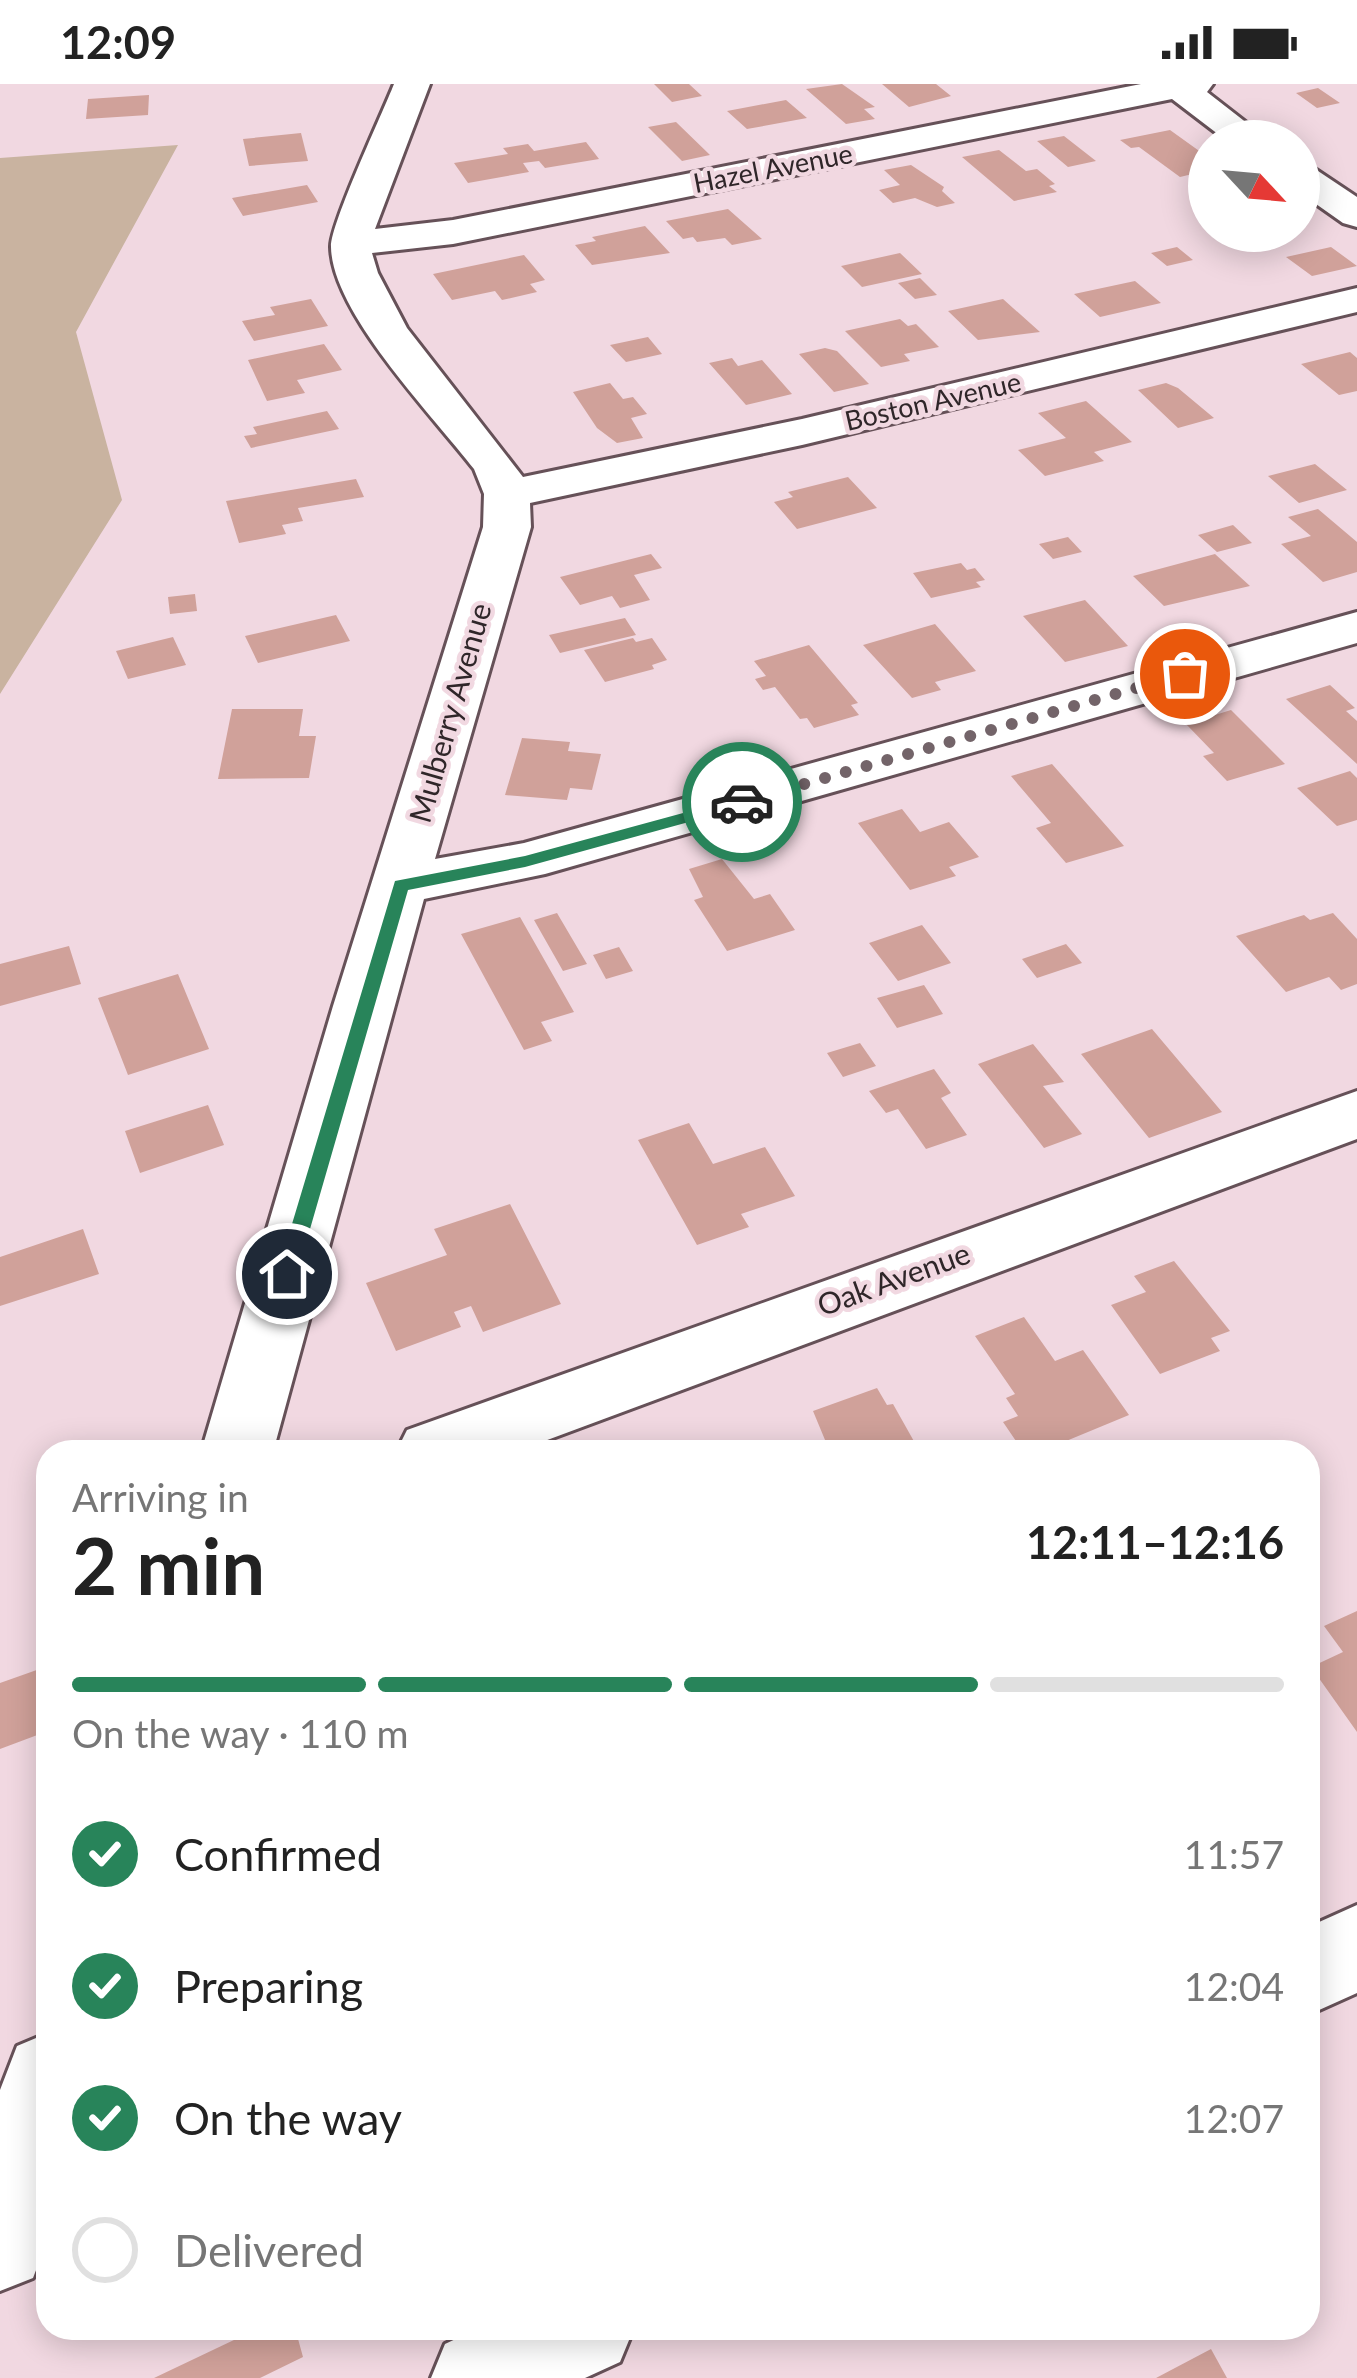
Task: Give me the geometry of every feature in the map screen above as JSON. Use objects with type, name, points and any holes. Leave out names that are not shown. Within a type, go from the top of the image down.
[{"type":"street","points":[[412,84],[350,244],[354,271],[378,314],[496,467],[507,494]]},
{"type":"street","points":[[1182,85],[1225,120]]},
{"type":"street","name":"Hazel Avenue","points":[[350,244],[453,232],[1182,85]]},
{"type":"street","points":[[1320,189],[1357,214]]},
{"type":"street","name":"Boston Avenue","points":[[507,494],[802,432],[1357,300]]},
{"type":"street","name":"Mulberry Avenue","points":[[241,1440],[507,527],[507,494]]},
{"type":"street","points":[[400,885],[548,855],[1357,627]]},
{"type":"street","name":"Oak Avenue","points":[[465,1440],[1357,1114]]},
{"type":"street","points":[[1320,1966],[1357,1948]]},
{"type":"street","points":[[0,2245],[36,2119]]},
{"type":"street","points":[[479,2378],[560,2340]]},
{"type":"shaded area","points":[[178,145],[76,332],[122,500],[0,694],[0,158]]},
{"type":"building","points":[[654,84],[689,84],[702,96],[672,102]]},
{"type":"building","points":[[842,84],[875,107],[864,109],[875,119],[846,124],[806,89]]},
{"type":"building","points":[[882,84],[936,84],[951,96],[909,107]]},
{"type":"building","points":[[1318,88],[1340,103],[1317,108],[1296,93]]},
{"type":"building","points":[[149,95],[148,115],[86,119],[88,99]]},
{"type":"building","points":[[786,100],[807,118],[747,129],[727,111]]},
{"type":"building","points":[[676,122],[710,155],[682,161],[648,127]]},
{"type":"building","points":[[1170,130],[1188,143],[1188,175],[1180,177],[1139,147],[1131,148],[1120,140]]},
{"type":"building","points":[[301,133],[308,161],[249,166],[243,139]]},
{"type":"building","points":[[1064,136],[1096,161],[1068,167],[1037,141]]},
{"type":"building","points":[[586,142],[599,159],[545,168],[539,161],[523,163],[529,172],[468,183],[454,163],[508,154],[503,148],[528,144],[534,151]]},
{"type":"building","points":[[999,150],[1026,171],[1037,169],[1055,184],[1049,186],[1057,192],[1014,201],[962,157]]},
{"type":"building","points":[[911,165],[944,187],[942,191],[955,203],[937,207],[915,198],[893,203],[879,190],[900,185],[884,170]]},
{"type":"building","points":[[307,185],[318,202],[243,216],[232,198]]},
{"type":"building","points":[[728,209],[762,239],[732,245],[725,238],[697,242],[693,237],[683,239],[666,221]]},
{"type":"building","points":[[645,226],[670,253],[592,265],[575,245],[596,241],[592,237]]},
{"type":"building","points":[[1177,247],[1193,260],[1167,266],[1151,253]]},
{"type":"building","points":[[1331,247],[1357,266],[1312,276],[1286,257]]},
{"type":"building","points":[[900,253],[922,274],[862,287],[841,266]]},
{"type":"building","points":[[524,255],[545,280],[530,284],[537,292],[502,300],[495,291],[452,300],[433,274]]},
{"type":"building","points":[[920,278],[937,295],[915,299],[898,283]]},
{"type":"building","points":[[1135,281],[1161,303],[1100,317],[1074,294]]},
{"type":"building","points":[[311,299],[328,326],[254,341],[242,321],[275,315],[270,307]]},
{"type":"building","points":[[1003,299],[1040,332],[978,340],[948,311]]},
{"type":"building","points":[[900,319],[908,326],[916,324],[939,347],[904,354],[910,361],[881,367],[845,331]]},
{"type":"building","points":[[648,337],[662,354],[626,362],[610,345]]},
{"type":"building","points":[[324,344],[342,370],[297,380],[305,393],[267,401],[248,360]]},
{"type":"building","points":[[825,348],[837,351],[869,384],[834,392],[799,354]]},
{"type":"building","points":[[1350,352],[1357,358],[1357,391],[1339,395],[1301,364]]},
{"type":"building","points":[[732,358],[738,366],[762,360],[792,394],[746,405],[709,363]]},
{"type":"building","points":[[610,383],[623,399],[633,397],[647,414],[631,418],[643,438],[617,443],[597,428],[573,392]]},
{"type":"building","points":[[1166,383],[1214,418],[1178,428],[1138,390]]},
{"type":"building","points":[[1086,401],[1132,442],[1094,452],[1104,461],[1045,476],[1018,450],[1066,438],[1038,413]]},
{"type":"building","points":[[327,411],[339,429],[251,448],[244,436],[257,434],[253,427]]},
{"type":"building","points":[[1315,464],[1347,490],[1299,503],[1268,476]]},
{"type":"building","points":[[848,477],[877,508],[797,529],[774,502],[793,497],[788,492]]},
{"type":"building","points":[[356,479],[364,497],[298,508],[303,521],[282,525],[286,534],[239,543],[226,501]]},
{"type":"building","points":[[1318,509],[1357,542],[1357,572],[1323,582],[1281,544],[1311,536],[1288,517]]},
{"type":"building","points":[[1233,525],[1252,543],[1217,552],[1198,535]]},
{"type":"building","points":[[1068,537],[1082,552],[1053,559],[1039,544]]},
{"type":"building","points":[[651,554],[662,568],[634,575],[650,600],[620,608],[612,596],[580,605],[560,577]]},
{"type":"building","points":[[1215,554],[1250,586],[1164,606],[1133,576]]},
{"type":"building","points":[[961,563],[967,570],[975,568],[985,580],[976,582],[981,587],[931,598],[913,573]]},
{"type":"building","points":[[195,594],[197,611],[170,614],[168,597]]},
{"type":"building","points":[[1085,600],[1128,646],[1065,662],[1023,616]]},
{"type":"building","points":[[336,615],[350,641],[258,663],[245,636]]},
{"type":"building","points":[[625,618],[636,635],[560,653],[549,635]]},
{"type":"building","points":[[935,624],[976,671],[935,682],[941,690],[912,698],[863,645]]},
{"type":"building","points":[[173,637],[186,665],[128,679],[116,651]]},
{"type":"building","points":[[633,638],[636,642],[652,638],[667,660],[652,665],[654,669],[605,682],[584,650]]},
{"type":"building","points":[[809,645],[858,703],[851,705],[859,715],[814,728],[807,718],[800,719],[775,687],[763,690],[755,679],[766,676],[754,661]]},
{"type":"building","points":[[1330,685],[1355,708],[1346,711],[1357,721],[1357,764],[1286,699]]},
{"type":"building","points":[[232,709],[303,709],[299,736],[316,736],[309,778],[218,779]]},
{"type":"building","points":[[1231,710],[1285,764],[1227,781],[1203,756],[1214,753],[1186,724]]},
{"type":"building","points":[[522,738],[570,742],[568,751],[601,754],[592,790],[570,788],[567,800],[505,795]]},
{"type":"building","points":[[1052,764],[1124,846],[1066,863],[1036,828],[1051,823],[1011,776]]},
{"type":"building","points":[[1350,771],[1357,778],[1357,820],[1337,826],[1297,788]]},
{"type":"building","points":[[902,809],[920,832],[949,822],[979,857],[949,867],[956,876],[910,890],[858,823]]},
{"type":"building","points":[[722,859],[754,899],[770,894],[795,930],[727,951],[694,900],[703,897],[689,869]]},
{"type":"building","points":[[557,913],[587,964],[563,971],[534,920]]},
{"type":"building","points":[[1333,913],[1357,939],[1357,984],[1341,990],[1329,977],[1286,992],[1236,936],[1304,915],[1310,920]]},
{"type":"building","points":[[520,917],[574,1012],[541,1022],[552,1041],[524,1050],[461,934]]},
{"type":"building","points":[[922,925],[951,963],[898,981],[869,943]]},
{"type":"building","points":[[1066,944],[1082,963],[1037,978],[1022,959]]},
{"type":"building","points":[[69,946],[81,984],[0,1006],[0,964]]},
{"type":"building","points":[[619,947],[633,971],[606,979],[593,955]]},
{"type":"building","points":[[178,974],[209,1049],[128,1075],[98,998]]},
{"type":"building","points":[[924,985],[943,1014],[897,1028],[877,998]]},
{"type":"building","points":[[1152,1029],[1222,1112],[1149,1138],[1081,1054]]},
{"type":"building","points":[[860,1043],[876,1066],[843,1077],[827,1053]]},
{"type":"building","points":[[1033,1044],[1064,1082],[1043,1086],[1082,1134],[1044,1148],[978,1064]]},
{"type":"building","points":[[934,1069],[951,1093],[941,1098],[967,1135],[926,1149],[898,1109],[886,1113],[869,1091]]},
{"type":"building","points":[[208,1105],[224,1145],[140,1173],[125,1131]]},
{"type":"building","points":[[689,1123],[713,1164],[765,1147],[795,1196],[741,1214],[749,1227],[697,1245],[638,1140]]},
{"type":"building","points":[[510,1204],[561,1304],[483,1332],[471,1306],[454,1312],[461,1327],[396,1351],[366,1283],[447,1255],[434,1229]]},
{"type":"building","points":[[83,1229],[99,1274],[0,1306],[0,1257]]},
{"type":"building","points":[[1174,1261],[1230,1331],[1211,1338],[1220,1351],[1160,1374],[1111,1305],[1146,1292],[1134,1276]]},
{"type":"building","points":[[1024,1317],[1055,1361],[1083,1350],[1129,1415],[1069,1440],[1015,1440],[1003,1422],[1018,1416],[1006,1398],[1015,1394],[975,1336]]},
{"type":"building","points":[[877,1388],[887,1405],[893,1404],[913,1440],[825,1440],[813,1411]]},
{"type":"building","points":[[1357,1611],[1357,1732],[1320,1680],[1320,1663],[1343,1652],[1324,1626]]},
{"type":"building","points":[[36,1670],[36,1736],[0,1749],[0,1683]]},
{"type":"building","points":[[234,2340],[298,2340],[303,2357],[260,2378],[154,2378]]},
{"type":"building","points":[[1211,2349],[1227,2378],[1156,2378]]},
{"type":"way so far","points":[[742,802],[1185,674]]},
{"type":"route","points":[[287,1274],[400,885],[525,861],[742,802]]}]
